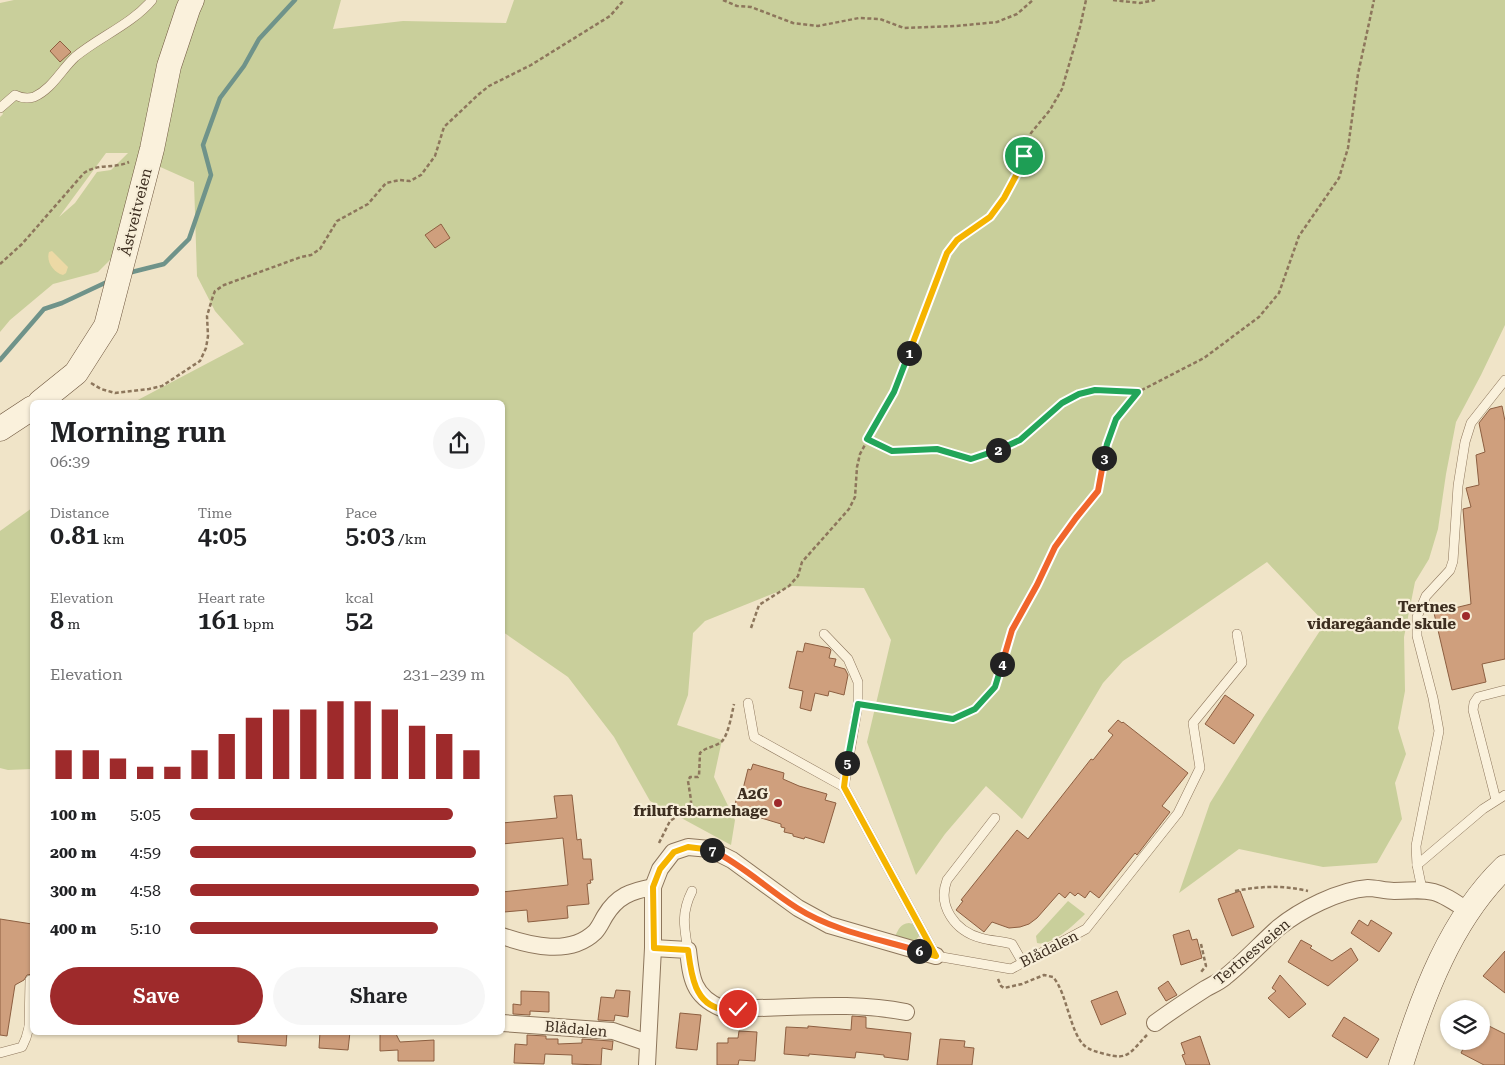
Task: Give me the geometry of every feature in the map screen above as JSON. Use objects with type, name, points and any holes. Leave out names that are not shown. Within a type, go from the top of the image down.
[{"type":"street","name":"Åstveitveien","points":[[42,400],[76,373],[106,326],[152,149],[169,66],[192,0]]},
{"type":"street","points":[[0,429],[30,409]]},
{"type":"street","name":"Blådalen","points":[[647,1065],[654,948],[653,887],[660,869],[674,852],[688,847],[710,849],[732,860],[798,908],[829,925],[936,956]]},
{"type":"street","points":[[1401,1065],[1427,992],[1450,942],[1483,890],[1505,866]]},
{"type":"street","points":[[505,937],[524,944],[552,948],[579,943],[596,932],[607,913],[621,896],[653,887]]},
{"type":"street","name":"Tertnesveien","points":[[1154,1023],[1221,980],[1241,964],[1277,929],[1298,914],[1349,892],[1367,888],[1392,891],[1422,889],[1446,896],[1468,911]]},
{"type":"street","points":[[654,948],[687,945],[691,975],[698,992],[709,1003],[721,1008],[845,1006],[887,1008],[906,1012]]},
{"type":"street","name":"Blådalen","points":[[505,1024],[612,1031],[648,1043]]},
{"type":"lane","points":[[0,108],[15,95],[21,98],[34,97],[51,84],[75,58],[137,14],[152,0]]},
{"type":"lane","points":[[1422,889],[1417,865],[1416,846],[1439,731],[1434,698],[1417,636],[1417,617],[1426,596],[1450,570],[1453,561],[1458,486],[1464,442],[1471,423],[1505,380]]},
{"type":"lane","points":[[824,634],[848,659],[858,682],[858,704],[844,787]]},
{"type":"lane","name":"Blådalen","points":[[936,956],[1010,969],[1086,929],[1178,813],[1200,768],[1192,723],[1242,664],[1237,634]]},
{"type":"lane","points":[[1496,800],[1473,710],[1474,703],[1478,697],[1505,690]]},
{"type":"lane","points":[[748,703],[754,737],[844,787],[936,956]]},
{"type":"lane","points":[[1417,865],[1483,809],[1505,795]]},
{"type":"lane","points":[[996,818],[946,880],[943,890],[945,904],[953,921],[966,931],[980,938],[1012,944],[1022,962]]},
{"type":"lane","points":[[687,945],[683,926],[686,904],[692,891]]},
{"type":"lane","points":[[687,945],[692,928]]},
{"type":"lane","points":[[0,1053],[22,1047],[26,1038],[30,1027],[30,980]]},
{"type":"path","points":[[76,373],[101,389],[115,393],[162,386],[177,378],[200,361],[206,348],[208,336],[207,316],[212,296],[220,287],[300,257],[312,256],[320,249],[337,221],[368,204],[386,183],[400,180],[410,181],[421,175],[435,156],[444,127],[479,94],[489,86],[531,65],[610,16],[624,0]]},
{"type":"path","points":[[723,0],[737,6],[751,7],[793,23],[818,26],[858,18],[880,19],[904,28],[996,22],[1017,14],[1032,0]]},
{"type":"path","points":[[751,628],[759,605],[789,586],[798,576],[802,562],[849,510],[854,497],[857,466],[867,439],[894,392],[947,253],[957,240],[990,217],[1004,198],[1019,170],[1026,143],[1031,133],[1050,110],[1062,89],[1086,0]]},
{"type":"path","points":[[1113,0],[1140,4],[1155,0]]},
{"type":"path","points":[[858,704],[953,719],[975,709],[995,687],[1012,630],[1055,547],[1098,491],[1107,444],[1116,419],[1138,392],[1204,358],[1259,317],[1279,292],[1299,236],[1339,178],[1348,148],[1358,74],[1374,0]]},
{"type":"path","points":[[0,264],[22,244],[84,173],[93,167],[120,165],[129,162],[143,148],[152,149]]},
{"type":"path","points":[[867,439],[892,451],[937,449],[971,459],[991,453],[1020,440],[1062,403],[1079,394],[1095,390],[1138,392]]},
{"type":"path","points":[[667,860],[657,847],[670,821],[690,806],[692,800],[688,781],[690,777],[699,776],[699,757],[702,751],[720,744],[726,738],[734,704]]},
{"type":"path","points":[[1235,891],[1262,886],[1315,892]]},
{"type":"path","points":[[1201,944],[1206,966],[1194,980],[1207,988]]},
{"type":"path","points":[[995,966],[1001,986],[1004,988],[1022,984],[1044,975],[1052,977],[1058,984],[1065,1006],[1080,1040],[1084,1046],[1092,1051],[1116,1057],[1125,1056],[1151,1032],[1154,1023]]},
{"type":"green space","points":[[14,0],[341,0],[333,29],[403,21],[506,23],[514,0],[1505,0],[1505,325],[1456,422],[1438,529],[1429,559],[1415,582],[1404,637],[1405,691],[1398,728],[1406,754],[1395,783],[1402,819],[1377,863],[1323,867],[1239,849],[1179,893],[1210,803],[1325,623],[1267,562],[1123,661],[1103,683],[1022,819],[986,786],[945,834],[916,875],[867,742],[891,640],[864,588],[792,586],[705,621],[693,633],[688,695],[677,725],[722,740],[714,777],[735,820],[731,845],[650,801],[614,737],[568,677],[505,633],[505,400],[138,400],[244,344],[215,311],[197,276],[194,182],[149,162],[123,247],[98,272],[53,284],[10,320],[0,332],[0,117],[3,114],[0,107],[0,3]],"holes":[[[106,153],[128,153],[111,170],[97,172],[75,203],[59,217]]]},
{"type":"green space","points":[[30,509],[30,769],[8,770],[0,768],[0,531]]},
{"type":"green space","points":[[1068,901],[1085,914],[1056,938],[1043,943],[1037,943],[1036,936]]},
{"type":"green space","points":[[909,923],[917,925],[920,935],[914,942],[895,936],[902,926]]},
{"type":"sand","points":[[52,251],[68,267],[63,275],[53,269],[49,262],[48,255]]},
{"type":"building","points":[[60,41],[71,52],[60,62],[50,51]]},
{"type":"building","points":[[441,224],[450,238],[435,248],[425,235]]},
{"type":"building","points":[[1502,406],[1505,421],[1505,659],[1482,664],[1486,682],[1452,690],[1434,613],[1471,604],[1463,509],[1471,507],[1466,488],[1479,485],[1476,455],[1485,452],[1479,423],[1490,409]]},
{"type":"building","points":[[805,643],[829,648],[831,650],[829,658],[836,659],[834,666],[845,669],[848,675],[844,695],[829,691],[828,696],[815,693],[811,711],[800,708],[803,691],[789,688],[797,651],[803,652]]},
{"type":"building","points":[[1225,695],[1254,715],[1234,744],[1205,724]]},
{"type":"building","points":[[1118,720],[1188,773],[1162,806],[1170,812],[1137,855],[1135,853],[1099,898],[1090,891],[1085,898],[1078,893],[1075,896],[1070,892],[1065,898],[1059,893],[1037,918],[1029,924],[1009,928],[992,922],[984,932],[956,910],[963,901],[961,900],[1017,830],[1028,839],[1091,759],[1093,760],[1113,735],[1108,731]]},
{"type":"building","points":[[753,764],[784,773],[783,779],[827,794],[825,800],[836,803],[824,843],[805,837],[804,839],[793,836],[793,834],[784,832],[785,828],[781,827],[781,824],[734,807],[740,788],[743,789],[748,769],[751,770]]},
{"type":"building","points":[[572,795],[577,840],[581,839],[583,859],[591,859],[593,880],[590,880],[591,883],[587,884],[589,904],[567,906],[568,918],[528,922],[527,910],[505,912],[505,892],[568,885],[563,838],[505,844],[505,823],[557,818],[554,796]]},
{"type":"building","points":[[1240,891],[1254,927],[1232,936],[1218,899]]},
{"type":"building","points":[[0,919],[30,924],[30,974],[15,985],[7,1036],[0,1035]]},
{"type":"building","points":[[1359,920],[1368,926],[1371,920],[1392,933],[1379,952],[1351,933]]},
{"type":"building","points":[[1189,930],[1192,940],[1197,939],[1202,958],[1181,965],[1173,935]]},
{"type":"building","points":[[1301,940],[1312,946],[1310,948],[1332,961],[1351,948],[1358,960],[1328,986],[1288,962]]},
{"type":"building","points":[[1505,951],[1505,993],[1483,976]]},
{"type":"building","points":[[1280,975],[1306,1004],[1289,1018],[1268,998],[1276,991],[1272,988]]},
{"type":"building","points":[[1168,981],[1177,995],[1166,1001],[1158,988]]},
{"type":"building","points":[[616,990],[630,991],[628,1017],[615,1015],[614,1021],[598,1020],[601,997],[614,998]]},
{"type":"building","points":[[521,991],[549,992],[549,1012],[530,1011],[530,1015],[513,1014],[513,1004],[521,1005]]},
{"type":"building","points":[[1117,991],[1126,1014],[1101,1025],[1091,1001]]},
{"type":"building","points":[[680,1013],[701,1015],[697,1050],[676,1048]]},
{"type":"building","points":[[852,1016],[866,1017],[866,1028],[911,1033],[908,1060],[856,1052],[855,1058],[784,1054],[786,1027],[808,1028],[808,1026],[851,1030]]},
{"type":"building","points":[[1344,1017],[1379,1039],[1367,1058],[1332,1036]]},
{"type":"building","points":[[1490,1026],[1505,1034],[1505,1065],[1484,1065],[1461,1053],[1462,1050],[1490,1050]]},
{"type":"building","points":[[739,1031],[757,1032],[755,1061],[739,1060],[738,1065],[717,1065],[717,1043],[728,1043],[728,1038],[738,1038]]},
{"type":"building","points":[[238,1035],[287,1035],[286,1046],[238,1042]]},
{"type":"building","points":[[320,1035],[350,1035],[348,1050],[319,1048]]},
{"type":"building","points":[[380,1035],[396,1035],[400,1042],[434,1040],[434,1061],[398,1061],[398,1050],[380,1051]]},
{"type":"building","points":[[527,1035],[546,1036],[546,1039],[558,1039],[558,1044],[582,1043],[582,1039],[613,1041],[612,1050],[602,1048],[601,1065],[572,1064],[572,1055],[545,1054],[544,1064],[514,1063],[515,1044],[527,1045]]},
{"type":"building","points":[[1200,1036],[1210,1065],[1186,1065],[1182,1055],[1185,1054],[1181,1043]]},
{"type":"building","points":[[940,1039],[965,1041],[964,1047],[974,1048],[972,1065],[937,1065]]},
{"type":"waterway","points":[[128,273],[164,264],[189,239],[211,175],[203,145],[220,98],[244,66],[259,39],[295,0]]},
{"type":"waterway","points":[[0,360],[44,309],[62,303],[109,281]]},
{"type":"place","name":"Tertnes vidaregåande skule","points":[[1466,616]]},
{"type":"place","name":"A2G friluftsbarnehage","points":[[778,803]]},
{"type":"route","points":[[738,1009],[721,1008],[709,1003],[698,992],[691,975],[688,950],[654,948],[653,887],[660,869],[674,852],[688,847],[710,849],[732,860],[798,908],[829,925],[936,956],[844,787],[858,704],[953,719],[975,709],[995,687],[1012,630],[1055,547],[1098,491],[1107,444],[1116,419],[1138,392],[1095,390],[1079,394],[1062,403],[1020,440],[991,453],[971,459],[937,449],[892,451],[867,439],[894,392],[947,253],[957,240],[990,217],[1004,198],[1019,170],[1024,156]]}]
